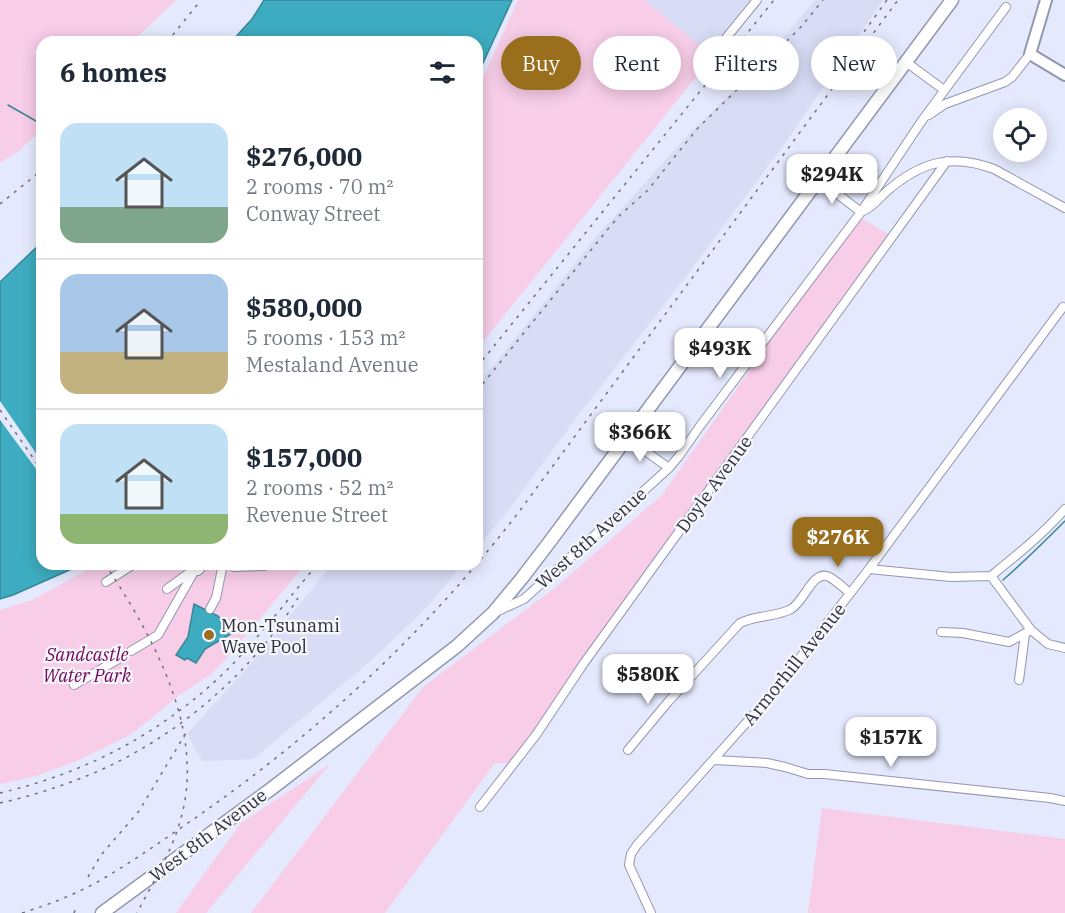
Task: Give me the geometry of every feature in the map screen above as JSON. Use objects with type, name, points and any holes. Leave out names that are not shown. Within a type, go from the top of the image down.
[{"type":"main road","points":[[494,613],[542,552],[952,0]]},
{"type":"main road","name":"West 8th Avenue","points":[[143,884],[448,654],[494,613]]},
{"type":"main road","points":[[102,913],[143,884]]},
{"type":"main road","points":[[112,913],[143,884]]},
{"type":"street","points":[[728,36],[757,0]]},
{"type":"street","points":[[921,122],[945,104],[1005,82],[1012,77],[1030,54],[1046,0]]},
{"type":"street","name":"West 8th Avenue","points":[[494,613],[524,599],[669,468],[861,212],[921,122],[1006,7]]},
{"type":"street","points":[[1030,54],[1065,75]]},
{"type":"street","points":[[906,62],[944,90]]},
{"type":"street","points":[[818,179],[861,212],[870,208],[884,193],[907,176],[929,164],[947,161],[967,162],[994,169],[1065,208]]},
{"type":"street","name":"Doyle Avenue","points":[[480,807],[536,735],[591,654],[947,161]]},
{"type":"street","name":"Armorhill Avenue","points":[[651,913],[630,870],[629,864],[637,846],[772,694],[869,569],[1063,307]]},
{"type":"street","points":[[627,438],[669,468]]},
{"type":"street","points":[[869,569],[951,577],[991,576],[1020,554],[1065,508]]},
{"type":"street","points":[[106,582],[125,570]]},
{"type":"street","points":[[167,589],[192,570]]},
{"type":"street","points":[[131,651],[158,635],[185,589],[193,570]]},
{"type":"street","points":[[210,609],[216,598],[222,570]]},
{"type":"street","points":[[628,750],[740,623],[748,619],[790,610],[806,594],[813,582],[824,575],[850,593]]},
{"type":"street","points":[[991,576],[1028,632],[1048,644],[1062,647],[1065,639]]},
{"type":"street","points":[[176,583],[185,589]]},
{"type":"street","points":[[941,632],[963,633],[1009,642],[1028,632]]},
{"type":"street","points":[[1019,680],[1028,632]]},
{"type":"street","points":[[74,685],[122,657]]},
{"type":"street","points":[[714,760],[767,763],[808,774],[1065,801]]},
{"type":"shaded area","points":[[644,0],[762,0],[730,36],[693,36],[693,40]]},
{"type":"shaded area","points":[[815,0],[883,0],[858,36],[811,36],[811,90],[821,90],[691,270],[483,541],[483,378],[596,237],[688,135],[734,90],[799,90],[799,36],[785,36]]},
{"type":"shaded area","points":[[327,570],[458,570],[426,608],[373,659],[253,759],[202,761],[187,734],[257,657]]},
{"type":"green space","points":[[0,0],[176,0],[138,36],[36,36],[36,135],[20,150],[0,163]]},
{"type":"green space","points":[[518,0],[644,0],[693,40],[693,81],[483,342],[483,78],[501,38],[501,90],[581,90],[581,36],[502,36]]},
{"type":"green space","points":[[858,216],[893,237],[514,763],[495,763],[385,913],[251,913],[423,687],[556,587],[662,495]]},
{"type":"green space","name":"Sandcastle Water Park","points":[[87,570],[301,570],[210,675],[177,697],[128,736],[77,761],[36,776],[0,784],[0,610],[32,600]]},
{"type":"green space","points":[[330,764],[206,913],[176,913],[241,823]]},
{"type":"green space","points":[[822,808],[1065,839],[1065,913],[808,913]]},
{"type":"water","points":[[264,0],[512,0],[483,63],[483,36],[236,36],[252,19]]},
{"type":"water","points":[[36,248],[36,570],[69,570],[0,599],[0,282]]},
{"type":"water","name":"Mon-Tsunami Wave Pool","points":[[194,604],[218,616],[234,632],[205,649],[196,663],[176,655],[188,637]]},
{"type":"pier","points":[[0,401],[36,453],[36,469],[0,420]]},
{"type":"waterway","points":[[8,105],[36,121]]},
{"type":"waterway","points":[[1003,580],[1065,521]]},
{"type":"railway","points":[[172,36],[201,0]]},
{"type":"railway","points":[[483,360],[774,0]]},
{"type":"railway","points":[[483,384],[620,215],[648,190],[697,129],[800,28],[823,0]]},
{"type":"railway","points":[[861,36],[887,0]]},
{"type":"railway","points":[[483,557],[518,513],[898,0]]},
{"type":"railway","points":[[0,204],[36,175]]},
{"type":"railway","points":[[0,410],[36,462]]},
{"type":"railway","points":[[109,570],[156,652],[170,685],[180,718],[186,751],[187,785],[181,818],[162,867],[137,913]]},
{"type":"railway","points":[[0,793],[32,785],[92,762],[149,732],[176,713],[233,664],[312,570]]},
{"type":"railway","points":[[22,913],[65,898],[96,883],[232,792],[277,757],[364,682],[405,642],[471,570]]},
{"type":"railway","points":[[0,803],[79,779],[112,765],[144,748],[174,728],[203,706],[255,655],[298,598]]},
{"type":"railway","points":[[88,877],[101,855],[139,811],[186,733]]},
{"type":"railway","points":[[74,913],[77,905]]},
{"type":"place","name":"Mon-Tsunami Wave Pool","points":[[209,635]]}]
